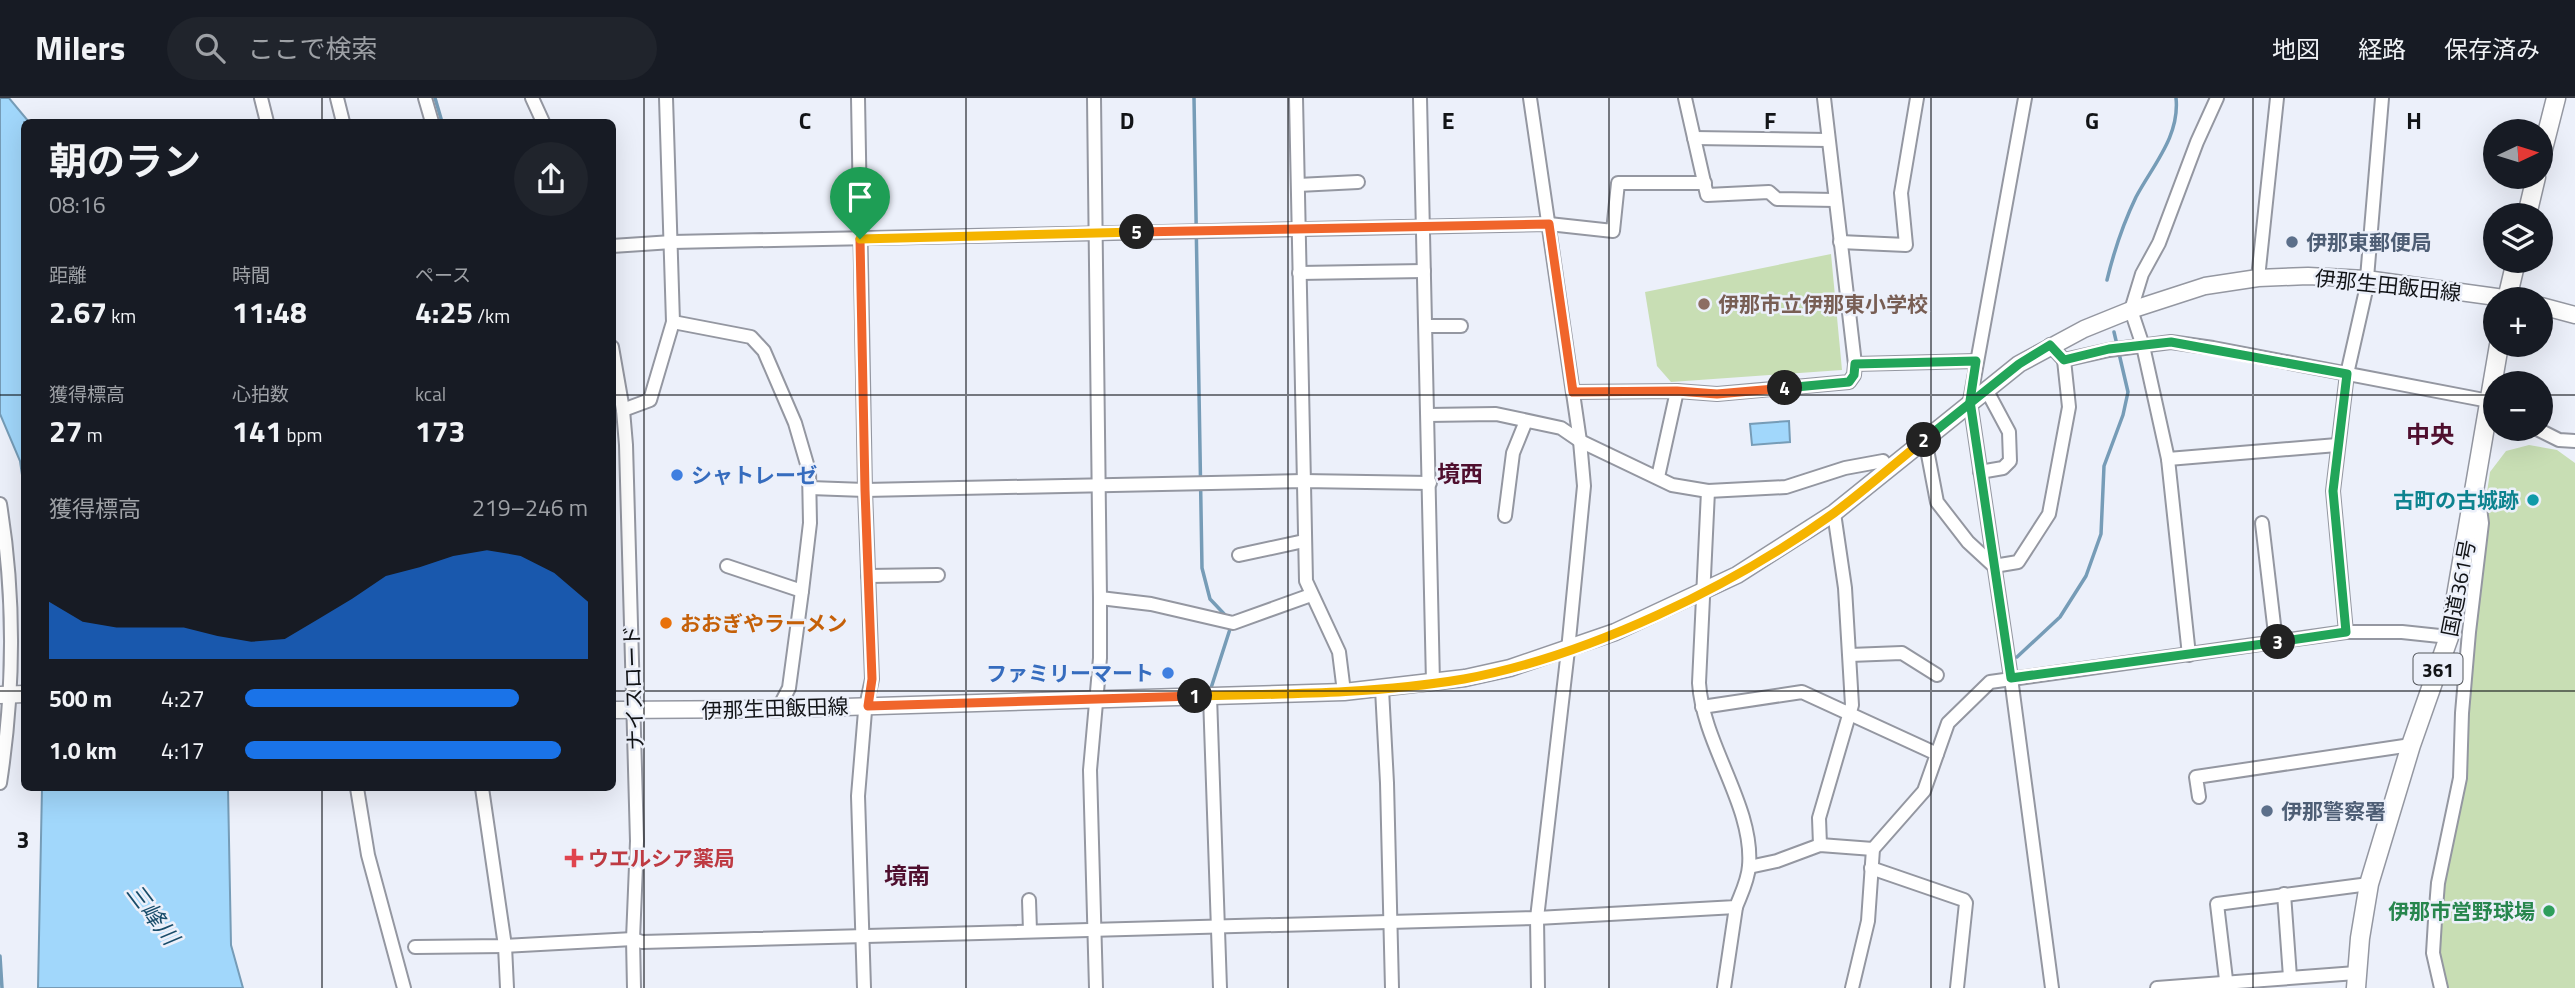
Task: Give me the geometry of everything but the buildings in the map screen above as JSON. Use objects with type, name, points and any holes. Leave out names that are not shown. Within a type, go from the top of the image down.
[{"type":"highway","points":[[2551,119],[2556,98]]},
{"type":"highway","name":"国道361号","points":[[2356,980],[2369,884],[2411,746],[2449,637],[2485,441]]},
{"type":"main road","name":"伊那生田飯田線","points":[[616,710],[778,709],[1344,692],[1433,683],[1510,668],[1615,632],[1704,592],[1784,547],[1834,513],[2019,364],[2050,345],[2131,310],[2205,286],[2258,278],[2329,276],[2483,295]]},
{"type":"main road","points":[[2553,309],[2575,315]]},
{"type":"street","points":[[261,98],[266,119]]},
{"type":"street","points":[[337,98],[342,119]]},
{"type":"street","points":[[425,98],[431,119]]},
{"type":"street","points":[[532,98],[542,119]]},
{"type":"street","points":[[623,410],[650,400],[673,321],[666,98]]},
{"type":"street","points":[[858,98],[865,490],[872,679],[865,711],[858,796],[863,988]]},
{"type":"street","points":[[1094,98],[1100,658],[1090,770],[1096,988]]},
{"type":"street","points":[[1296,98],[1306,581],[1339,652],[1344,692]]},
{"type":"street","points":[[1420,98],[1433,683]]},
{"type":"street","points":[[1530,98],[1580,441],[1584,486],[1537,918],[1538,988]]},
{"type":"street","points":[[1685,98],[1707,195],[1769,192],[1777,199],[1835,200]]},
{"type":"street","points":[[1573,392],[1677,391],[1717,394],[1849,382],[1854,375],[1855,364],[1824,98]]},
{"type":"street","points":[[1840,242],[1906,245],[1901,193],[1917,98]]},
{"type":"street","points":[[2025,98],[1970,401],[2011,678],[2052,988]]},
{"type":"street","points":[[2189,655],[2168,459],[2143,346],[2131,310],[2142,274],[2159,243],[2197,142],[2217,98]]},
{"type":"street","points":[[2258,278],[2277,98]]},
{"type":"street","points":[[2346,632],[2333,491],[2347,374],[2366,279],[2382,98]]},
{"type":"street","points":[[1694,138],[1828,140]]},
{"type":"street","points":[[1298,185],[1358,182]]},
{"type":"street","points":[[616,246],[672,242],[1549,224],[1613,231],[1618,183],[1705,183]]},
{"type":"street","points":[[1299,273],[1424,271]]},
{"type":"street","points":[[673,321],[751,337],[764,351],[795,422],[809,471],[810,523],[802,591],[789,688],[778,709]]},
{"type":"street","points":[[1426,326],[1461,326]]},
{"type":"street","points":[[2064,360],[2171,342],[2347,374],[2483,406]]},
{"type":"street","points":[[1994,566],[2018,562],[2049,514],[2070,407],[2064,360],[2050,345]]},
{"type":"street","points":[[1855,364],[1976,361]]},
{"type":"street","name":"ナイスロード","points":[[616,369],[623,410],[619,445],[634,711],[638,841],[633,939],[635,988]]},
{"type":"street","points":[[1980,472],[2003,468],[2010,461],[2009,432],[1986,389]]},
{"type":"street","points":[[1658,477],[1677,391]]},
{"type":"street","points":[[1428,415],[1496,414],[1561,428],[1580,441],[1672,485],[1708,491],[1786,487],[1845,468],[1883,461],[1888,469]]},
{"type":"street","points":[[1505,516],[1513,453],[1526,421]]},
{"type":"street","points":[[2553,437],[2575,441]]},
{"type":"street","points":[[1925,439],[1937,502],[1968,542],[1994,566]]},
{"type":"street","points":[[2168,459],[2337,445]]},
{"type":"street","points":[[810,488],[865,490],[1303,481],[1430,483]]},
{"type":"street","points":[[2441,988],[2433,953],[2435,920],[2438,883],[2460,778],[2462,713],[2482,523],[2477,485]]},
{"type":"street","points":[[1708,491],[1699,683],[1702,707],[1749,840],[1749,867],[1736,908],[1724,988]]},
{"type":"street","points":[[0,504],[11,604],[12,694],[0,783]]},
{"type":"street","points":[[1820,845],[1819,818],[1852,705],[1845,588],[1834,513]]},
{"type":"street","points":[[2262,523],[2276,642]]},
{"type":"street","points":[[1239,555],[1304,541]]},
{"type":"street","points":[[727,566],[802,591]]},
{"type":"street","points":[[868,576],[939,575]]},
{"type":"street","points":[[1100,597],[1162,606],[1231,623],[1311,595]]},
{"type":"street","points":[[1872,849],[1924,791],[1948,723],[1990,682],[2346,632],[2402,632],[2449,637]]},
{"type":"street","points":[[1850,655],[1902,653],[1937,675]]},
{"type":"street","points":[[1382,689],[1392,988]]},
{"type":"street","points":[[1702,707],[1802,692],[1937,754]]},
{"type":"street","points":[[1210,696],[1214,927],[1220,988]]},
{"type":"street","points":[[2199,797],[2196,777],[2411,746]]},
{"type":"street","points":[[357,791],[368,855],[404,988]]},
{"type":"street","points":[[482,791],[505,946],[507,988]]},
{"type":"street","points":[[1749,867],[1777,861],[1820,845],[1872,849]]},
{"type":"street","points":[[1853,988],[1868,921],[1875,869],[1872,849]]},
{"type":"street","points":[[1875,869],[1964,900],[1966,904],[1957,988]]},
{"type":"street","points":[[2227,985],[2217,904],[2369,884]]},
{"type":"street","points":[[2284,894],[2291,977]]},
{"type":"street","points":[[1029,901],[1030,931]]},
{"type":"street","points":[[415,947],[505,946],[633,939],[642,942],[1537,918],[1736,908]]},
{"type":"street","points":[[2157,988],[2227,985],[2291,977],[2356,980]]},
{"type":"green space","points":[[1831,254],[1842,370],[1671,382],[1657,366],[1645,292]]},
{"type":"green space","points":[[2529,445],[2557,450],[2575,463],[2575,988],[2434,988],[2427,954],[2432,886],[2455,777],[2461,669],[2490,472],[2506,451]]},
{"type":"water","points":[[0,98],[9,98],[26,119],[21,119],[21,468],[0,414]]},
{"type":"water","points":[[1789,421],[1790,442],[1752,445],[1750,424]]},
{"type":"water","name":"三峰川","points":[[42,791],[228,791],[231,945],[243,988],[38,988]]},
{"type":"waterway","points":[[435,98],[441,119]]},
{"type":"waterway","points":[[1194,98],[1202,568],[1210,599],[1227,617]]},
{"type":"waterway","points":[[2107,280],[2131,207],[2170,138],[2176,98]]},
{"type":"waterway","points":[[2017,657],[2060,617],[2086,576],[2101,534],[2104,466],[2123,415],[2128,392],[2114,332]]},
{"type":"waterway","points":[[1211,688],[1231,626]]},
{"type":"waterway","points":[[1959,720],[1993,687]]},
{"type":"waterway","points":[[0,956],[2,988]]},
{"type":"place","name":"伊那東郵便局","points":[[2292,242]]},
{"type":"place","name":"伊那市立伊那東小学校","points":[[1704,304]]},
{"type":"place","name":"シャトレーゼ","points":[[677,475]]},
{"type":"place","name":"古町の古城跡","points":[[2533,500]]},
{"type":"place","name":"おおぎやラーメン","points":[[666,623]]},
{"type":"place","name":"ファミリーマート","points":[[1168,673]]},
{"type":"place","name":"伊那警察署","points":[[2267,811]]},
{"type":"place","name":"ウエルシア薬局","points":[[574,858]]},
{"type":"place","name":"伊那市営野球場","points":[[2549,911]]},
{"type":"district","name":"中央","points":[[2430,434]]},
{"type":"district","name":"境西","points":[[1460,473]]},
{"type":"district","name":"境南","points":[[907,875]]},
{"type":"route","points":[[860,239],[872,679],[868,706],[1344,692],[1465,678],[1510,668],[1615,632],[1737,575],[1834,513],[1970,401],[2019,364],[2050,345],[2064,360],[2109,349],[2171,342],[2347,374],[2333,491],[2346,632],[2011,678],[1970,401],[1976,361],[1855,364],[1854,375],[1849,382],[1717,394],[1677,391],[1573,392],[1549,224],[860,239]]}]
